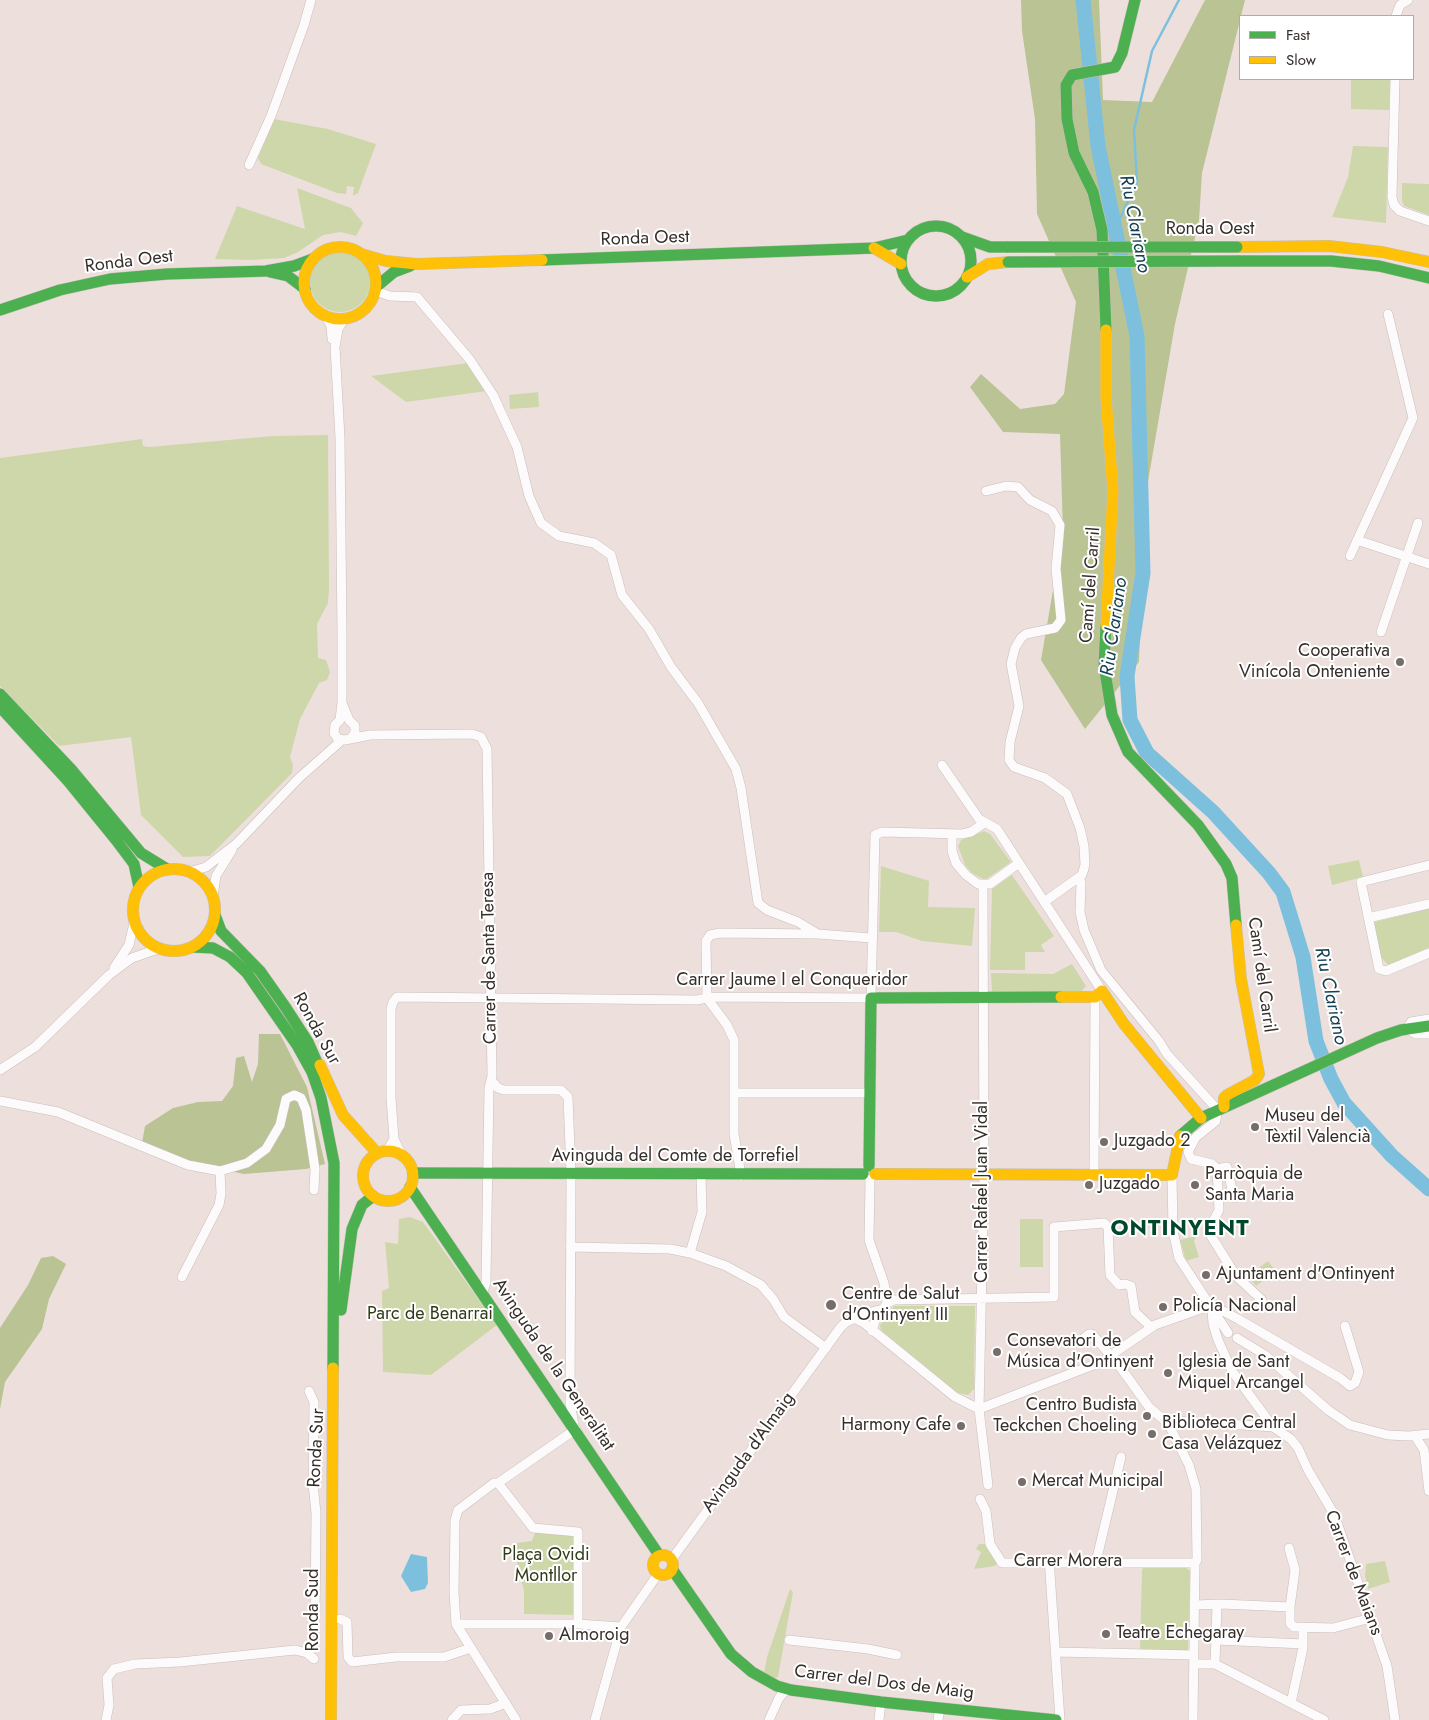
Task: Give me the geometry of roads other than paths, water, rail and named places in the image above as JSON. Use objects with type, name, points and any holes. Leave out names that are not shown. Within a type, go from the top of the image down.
[{"type":"main road","name":"Camí del Carril","points":[[1136,0],[1118,63],[1112,69],[1076,74],[1069,77],[1066,84],[1067,119],[1074,153],[1093,192],[1100,216],[1106,310],[1106,398],[1114,491],[1110,584],[1104,654],[1106,684],[1116,726],[1131,756],[1198,825],[1226,864],[1232,878],[1241,979],[1259,1074],[1255,1080],[1227,1095],[1220,1108]]},
{"type":"main road","points":[[934,226],[951,229],[961,236],[971,256],[967,278],[961,287],[951,293],[929,296],[918,292],[910,285],[904,275],[901,264],[904,247],[908,240],[917,232],[934,226]]},
{"type":"main road","name":"Ronda Oest","points":[[961,236],[990,247],[1328,246],[1382,252],[1429,262]]},
{"type":"main road","name":"Ronda Oest","points":[[362,254],[386,261],[417,264],[874,248],[908,240]]},
{"type":"main road","points":[[338,247],[347,247],[362,254],[370,263],[375,274],[375,289],[372,299],[360,312],[345,318],[325,316],[312,305],[305,289],[304,279],[313,259],[328,249],[338,247]]},
{"type":"main road","points":[[874,248],[901,264]]},
{"type":"main road","name":"Ronda Oest","points":[[0,310],[53,292],[110,279],[167,274],[266,271],[294,266],[313,259]]},
{"type":"main road","name":"Ronda Oest","points":[[967,278],[988,264],[1008,262],[1237,261],[1331,261],[1379,266],[1429,278]]},
{"type":"main road","name":"Ronda Oest","points":[[375,289],[400,268],[417,264]]},
{"type":"main road","name":"Ronda Oest","points":[[266,271],[288,276],[305,289]]},
{"type":"main road","points":[[0,694],[71,769],[141,853],[150,861],[167,869],[189,872],[203,881],[212,896],[215,915],[208,933],[194,946],[176,952],[158,949],[139,934],[134,923],[132,904],[139,887],[152,876],[167,869]]},
{"type":"main road","points":[[0,707],[68,781],[120,844],[134,864],[139,887]]},
{"type":"main road","name":"Ronda Sur","points":[[215,915],[221,931],[268,982],[308,1042],[327,1087],[335,1115],[342,1157],[341,1310],[332,1499]]},
{"type":"main road","name":"Ronda Sur","points":[[194,946],[213,948],[225,954],[251,978],[297,1045],[312,1072],[326,1116],[334,1163],[332,1499]]},
{"type":"main road","points":[[1098,994],[1201,1118]]},
{"type":"main road","name":"Carrer Jaume I el Conqueridor","points":[[871,998],[984,998],[1098,994]]},
{"type":"main road","points":[[869,1173],[871,998]]},
{"type":"main road","points":[[1172,1175],[1178,1139],[1201,1118],[1377,1038],[1404,1030],[1429,1026]]},
{"type":"main road","points":[[308,1042],[329,1080],[343,1115],[355,1131],[382,1152],[401,1154],[416,1171],[411,1192],[392,1200],[373,1196],[368,1190],[363,1173],[366,1165],[382,1152]]},
{"type":"main road","name":"Avinguda del Comte de Torrefiel","points":[[416,1171],[488,1174],[741,1175],[869,1173],[1172,1175]]},
{"type":"main road","name":"Avinguda de la Generalitat","points":[[411,1192],[483,1292],[659,1555]]},
{"type":"main road","points":[[341,1310],[352,1228],[362,1205],[373,1196]]},
{"type":"main road","name":"Ronda Sud","points":[[331,1720],[332,1499]]},
{"type":"main road","points":[[659,1555],[666,1555],[672,1564],[668,1574],[658,1574],[653,1569],[652,1562],[659,1555]]},
{"type":"main road","name":"Carrer del Dos de Maig","points":[[672,1564],[728,1650],[745,1667],[778,1692],[791,1690],[881,1702],[1058,1720]]},
{"type":"street","points":[[249,165],[271,116],[304,25],[311,0]]},
{"type":"street","points":[[1397,15],[1404,3]]},
{"type":"street","points":[[1395,80],[1392,197],[1394,205],[1400,211],[1429,221]]},
{"type":"street","points":[[375,289],[390,296],[417,297],[470,360],[493,395],[515,442],[529,496],[541,523],[559,536],[594,543],[611,555],[622,594],[649,629],[671,667],[704,713],[736,769],[743,797],[758,903],[767,910],[798,922],[818,934]]},
{"type":"street","points":[[1350,556],[1413,418],[1388,314]]},
{"type":"street","points":[[325,316],[331,326],[335,347],[340,438],[342,702],[348,722],[355,733],[351,738]]},
{"type":"street","points":[[335,347],[338,328],[345,318]]},
{"type":"street","points":[[986,491],[1006,486],[1018,487],[1030,500],[1052,511],[1060,522],[1056,569],[1061,620],[1055,628],[1024,635],[1015,648],[1011,664],[1019,706],[1008,752],[1009,760],[1014,767],[1045,778],[1069,796],[1084,846],[1085,866],[1079,877],[1044,902]]},
{"type":"street","points":[[1381,632],[1418,523]]},
{"type":"street","points":[[1357,540],[1429,564]]},
{"type":"street","points":[[348,722],[370,735]]},
{"type":"street","points":[[189,872],[206,867],[236,844],[323,754],[338,746],[339,738],[334,729],[348,722]]},
{"type":"street","name":"Carrer de Santa Teresa","points":[[339,738],[370,735],[472,734],[478,735],[484,741],[487,749],[491,1080],[488,1088],[486,1282],[483,1292]]},
{"type":"street","points":[[942,765],[979,819],[997,829],[1044,902],[1098,994],[1094,1175]]},
{"type":"street","points":[[871,998],[871,938],[876,835],[882,832],[952,834],[970,832],[984,823]]},
{"type":"street","points":[[952,834],[952,851],[959,868],[970,878],[983,885],[990,884],[1019,862]]},
{"type":"street","points":[[212,896],[216,876],[236,844]]},
{"type":"street","points":[[1429,864],[1363,880],[1361,884],[1379,969],[1386,971],[1429,953]]},
{"type":"street","points":[[1079,877],[1082,883],[1080,912],[1084,930],[1104,974],[1159,1041],[1167,1054],[1220,1108],[1217,1120],[1196,1137],[1188,1152],[1191,1159],[1212,1164],[1217,1169],[1218,1213],[1209,1232],[1236,1276],[1262,1300]]},
{"type":"street","name":"Carrer Rafael Juan Vidal","points":[[983,885],[984,1175],[979,1409],[988,1485]]},
{"type":"street","points":[[1368,918],[1429,904]]},
{"type":"street","points":[[109,975],[129,945],[134,923]]},
{"type":"street","points":[[741,1175],[734,1134],[733,1036],[707,998],[706,941],[713,934],[818,934],[871,938]]},
{"type":"street","points":[[0,1070],[35,1047],[109,975],[132,958],[158,949]]},
{"type":"street","name":"Carrer Jaume I el Conqueridor","points":[[394,1139],[391,1098],[393,1002],[397,997],[698,1000],[707,998],[871,998]]},
{"type":"street","points":[[1429,1019],[1411,1022],[1404,1030],[1416,1034],[1429,1034]]},
{"type":"street","points":[[491,1080],[504,1090],[565,1092],[568,1097],[571,1174],[570,1402],[575,1428],[498,1483],[494,1483],[458,1510],[455,1516],[454,1592],[456,1624],[516,1720]]},
{"type":"street","points":[[735,1094],[870,1093]]},
{"type":"street","points":[[0,1100],[58,1112],[172,1160],[203,1170],[220,1171],[247,1163],[266,1149],[278,1131],[286,1099],[294,1095],[302,1098],[306,1110],[315,1170],[314,1190]]},
{"type":"street","points":[[382,1152],[394,1139],[401,1154]]},
{"type":"street","points":[[1217,1169],[1227,1167],[1236,1198],[1219,1201]]},
{"type":"street","points":[[182,1277],[218,1205],[221,1194],[220,1171]]},
{"type":"street","points":[[869,1173],[869,1240],[884,1283],[885,1306],[875,1321],[872,1331]]},
{"type":"street","points":[[690,1253],[702,1212],[701,1175]]},
{"type":"street","points":[[1172,1175],[1173,1230],[1176,1248],[1182,1264],[1228,1332]]},
{"type":"street","points":[[854,1318],[898,1300],[1054,1297],[1053,1229],[1056,1226],[1107,1224],[1110,1275],[1119,1285],[1125,1284],[1130,1286],[1136,1312],[1151,1327]]},
{"type":"street","points":[[570,1247],[670,1249],[690,1253],[732,1268],[757,1282],[773,1299],[784,1318],[826,1348]]},
{"type":"street","points":[[854,1318],[966,1403],[979,1409],[1101,1362],[1151,1327],[1210,1308],[1223,1311],[1238,1319],[1352,1386],[1359,1372],[1345,1326]]},
{"type":"street","name":"Carrer de Maians","points":[[1210,1308],[1216,1332],[1232,1370],[1273,1427],[1292,1439],[1334,1514],[1388,1671],[1395,1720]]},
{"type":"street","name":"Avinguda d'Almaig","points":[[672,1564],[826,1348],[845,1323],[854,1318]]},
{"type":"street","points":[[1080,1342],[1089,1334],[1092,1334],[1149,1407],[1167,1421],[1189,1465],[1196,1486],[1197,1560],[1195,1563],[1193,1720]]},
{"type":"street","points":[[1237,1338],[1265,1356],[1346,1423],[1382,1434],[1416,1436],[1429,1434]]},
{"type":"street","points":[[966,1403],[976,1397],[980,1386]]},
{"type":"street","points":[[309,1391],[314,1402],[315,1620]]},
{"type":"street","points":[[1167,1421],[1273,1427]]},
{"type":"street","points":[[1416,1436],[1424,1450],[1429,1491]]},
{"type":"street","points":[[1096,1562],[1120,1457]]},
{"type":"street","points":[[498,1483],[533,1528],[576,1531],[579,1537],[578,1624]]},
{"type":"street","name":"Carrer Morera","points":[[980,1499],[986,1510],[990,1544],[1002,1563],[1050,1560],[1195,1563]]},
{"type":"street","points":[[1289,1548],[1295,1570],[1290,1607],[1290,1623],[1294,1627],[1336,1627],[1371,1618]]},
{"type":"street","points":[[1050,1560],[1058,1720]]},
{"type":"street","points":[[595,1720],[621,1627],[658,1574]]},
{"type":"street","points":[[1195,1605],[1290,1607]]},
{"type":"street","points":[[1215,1664],[1217,1605]]},
{"type":"street","points":[[340,1618],[347,1622],[348,1657],[352,1662],[396,1657],[444,1657],[471,1648]]},
{"type":"street","points":[[456,1624],[578,1624],[621,1627]]},
{"type":"street","points":[[1291,1703],[1303,1644],[1303,1627]]},
{"type":"street","points":[[789,1640],[868,1648],[897,1654]]},
{"type":"street","points":[[1216,1640],[1303,1644]]},
{"type":"street","points":[[106,1720],[108,1705],[107,1678],[109,1672],[117,1668],[135,1664],[174,1663],[295,1650],[306,1653],[314,1659]]},
{"type":"street","points":[[1055,1652],[1129,1653],[1194,1659],[1215,1664],[1324,1720]]},
{"type":"street","points":[[769,1720],[778,1692]]},
{"type":"street","points":[[879,1720],[881,1702]]},
{"type":"street","points":[[452,1720],[461,1710],[490,1709],[506,1703]]},
{"type":"street","points":[[938,1720],[940,1708]]},
{"type":"water","points":[[411,1554],[427,1557],[428,1583],[425,1589],[411,1592],[401,1576]]},
{"type":"waterway","name":"Riu Clariano","points":[[1083,0],[1098,146],[1137,336],[1143,573],[1127,676],[1130,720],[1147,753],[1213,812],[1269,873],[1283,892],[1303,957],[1316,1041],[1331,1079],[1344,1103],[1392,1156],[1429,1189]]},
{"type":"waterway","points":[[1115,229],[1137,182],[1134,130],[1152,51],[1179,0]]},
{"type":"place","name":"Cooperativa Vinícola Onteniente","points":[[1400,662]]},
{"type":"place","name":"Museu del Tèxtil Valencià","points":[[1255,1127]]},
{"type":"place","name":"Juzgado 2","points":[[1104,1142]]},
{"type":"place","name":"Juzgado","points":[[1089,1185]]},
{"type":"place","name":"Parròquia de Santa Maria","points":[[1195,1185]]},
{"type":"place","name":"Ajuntament d'Ontinyent","points":[[1206,1275]]},
{"type":"place","name":"Centre de Salut d'Ontinyent III","points":[[831,1305]]},
{"type":"place","name":"Policía Nacional","points":[[1163,1307]]},
{"type":"place","name":"Consevatori de Música d'Ontinyent","points":[[997,1352]]},
{"type":"place","name":"Iglesia de Sant Miquel Arcangel","points":[[1168,1373]]},
{"type":"place","name":"Centro Budista Teckchen Choeling","points":[[1147,1416]]},
{"type":"place","name":"Harmony Cafe","points":[[961,1426]]},
{"type":"place","name":"Biblioteca Central Casa Velázquez","points":[[1152,1434]]},
{"type":"place","name":"Mercat Municipal","points":[[1022,1482]]},
{"type":"place","name":"Teatre Echegaray","points":[[1106,1634]]},
{"type":"place","name":"Almoroig","points":[[549,1636]]},
{"type":"district","name":"ONTINYENT","points":[[1180,1230]]},
{"type":"park label","name":"Parc de Benarrai","points":[[430,1315]]},
{"type":"park label","name":"Plaça Ovidi Montllor","points":[[546,1566]]}]
